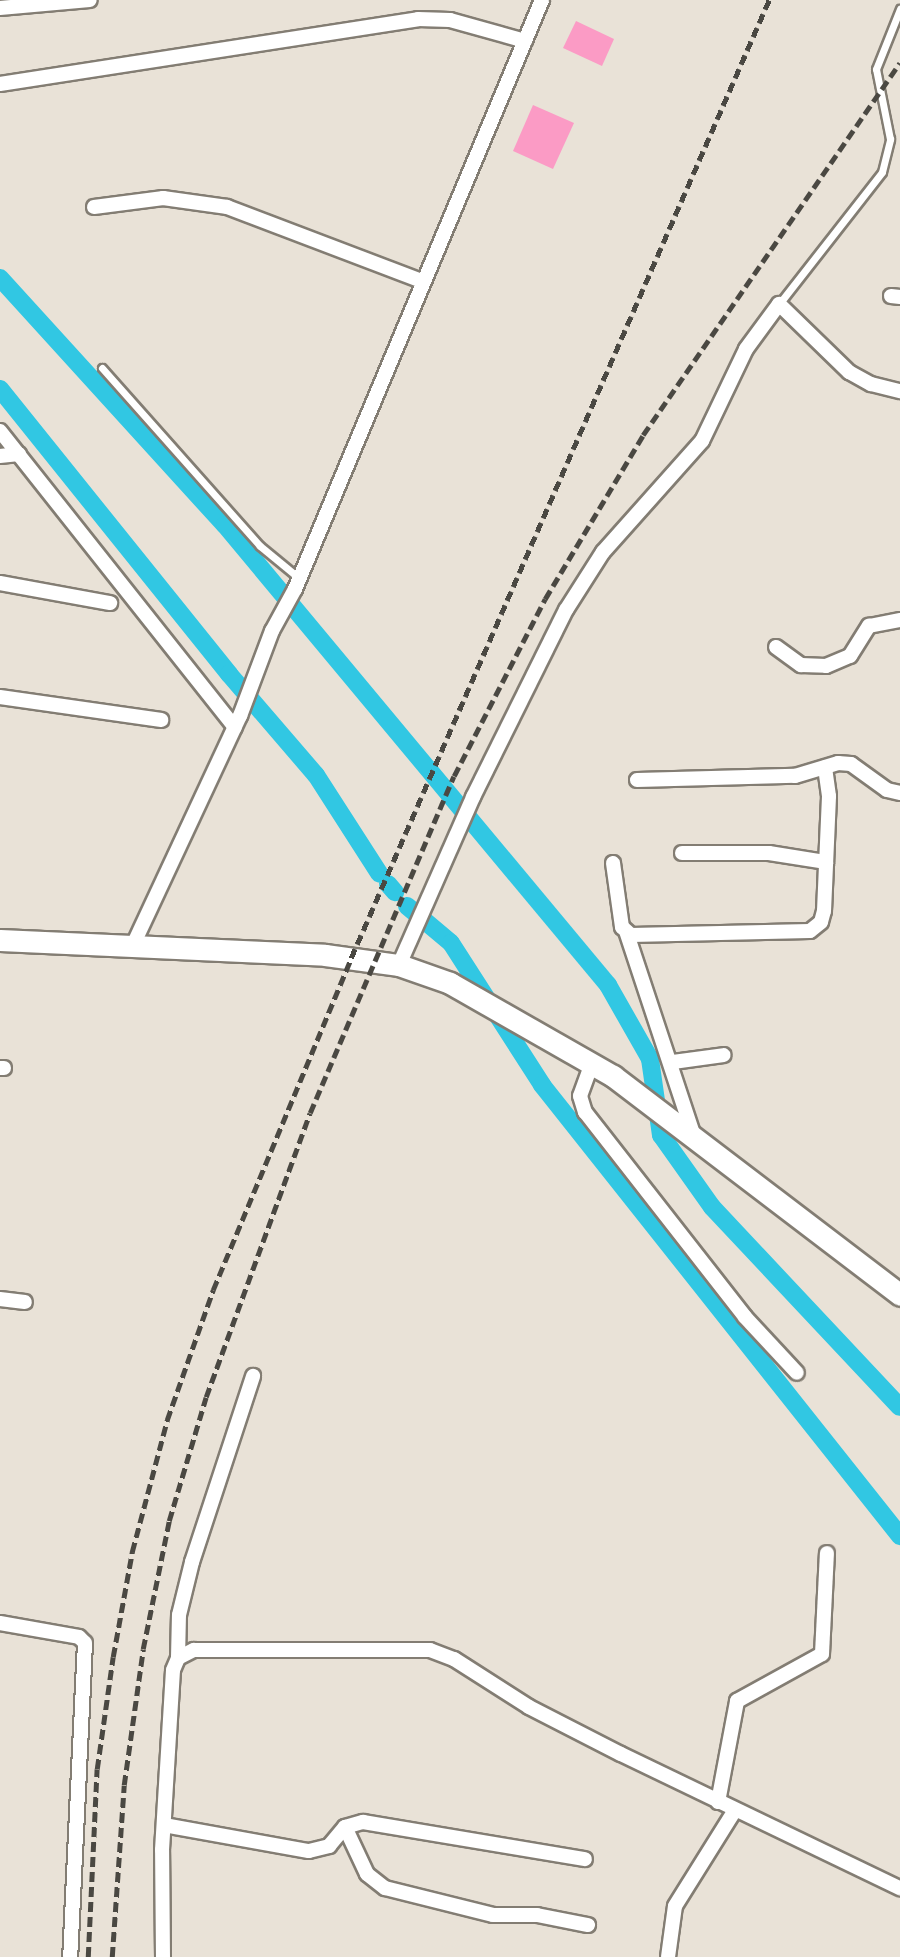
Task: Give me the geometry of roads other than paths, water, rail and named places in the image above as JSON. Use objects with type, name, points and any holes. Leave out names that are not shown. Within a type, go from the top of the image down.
[{"type":"street","points":[[0,8],[90,0]]},
{"type":"street","points":[[134,943],[238,722],[272,631],[297,583],[542,0]]},
{"type":"street","points":[[0,84],[418,19],[450,20],[525,41]]},
{"type":"street","points":[[94,207],[163,198],[216,204],[422,281]]},
{"type":"street","points":[[399,965],[407,941],[472,797],[566,610],[603,552],[702,441],[746,349],[779,304],[849,372],[871,384],[900,391]]},
{"type":"street","points":[[0,430],[238,722]]},
{"type":"street","points":[[0,456],[19,454]]},
{"type":"street","points":[[0,583],[110,603]]},
{"type":"street","points":[[776,648],[802,665],[826,666],[850,656],[869,626],[900,620]]},
{"type":"street","points":[[0,697],[162,720]]},
{"type":"street","points":[[636,780],[795,776],[825,767],[851,764],[900,793]]},
{"type":"street","points":[[626,932],[810,931],[821,922],[829,796],[825,767]]},
{"type":"street","points":[[682,853],[769,853],[826,862]]},
{"type":"street","points":[[613,863],[626,932],[673,1062],[688,1133]]},
{"type":"street","points":[[0,940],[134,943],[325,955],[399,965],[450,983],[613,1076],[900,1295]]},
{"type":"street","points":[[673,1062],[724,1055]]},
{"type":"street","points":[[593,1063],[580,1096],[585,1112],[744,1317],[797,1373]]},
{"type":"street","points":[[0,1299],[25,1302]]},
{"type":"street","points":[[163,1957],[164,1825],[179,1615],[192,1562],[253,1376]]},
{"type":"street","points":[[718,1802],[737,1701],[822,1654],[827,1553]]},
{"type":"street","points":[[0,1623],[79,1637],[85,1643],[69,1957]]},
{"type":"street","points":[[178,1658],[194,1650],[430,1650],[454,1659],[529,1707],[718,1802],[900,1888]]},
{"type":"street","points":[[668,1957],[675,1906],[735,1810]]},
{"type":"street","points":[[164,1825],[309,1851],[329,1846],[345,1827],[363,1822],[585,1859]]},
{"type":"street","points":[[345,1827],[367,1874],[385,1888],[493,1915],[537,1915],[588,1925]]},
{"type":"lane","points":[[779,304],[882,172],[890,139],[876,69],[900,9]]},
{"type":"lane","points":[[102,368],[260,546],[297,583]]},
{"type":"waterway","points":[[0,278],[225,525],[608,985],[650,1059],[661,1135],[712,1207],[900,1407]]},
{"type":"waterway","points":[[0,389],[229,674],[316,775],[379,873]]},
{"type":"waterway","points":[[388,884],[395,892]]},
{"type":"waterway","points":[[407,906],[451,943],[542,1085],[900,1536]]},
{"type":"railway","points":[[88,1957],[97,1769],[113,1657],[132,1552],[167,1420],[213,1290],[351,958],[769,0]]},
{"type":"railway","points":[[112,1957],[124,1785],[143,1649],[169,1521],[206,1397],[310,1113],[454,776],[545,599],[643,435],[900,63]]}]
